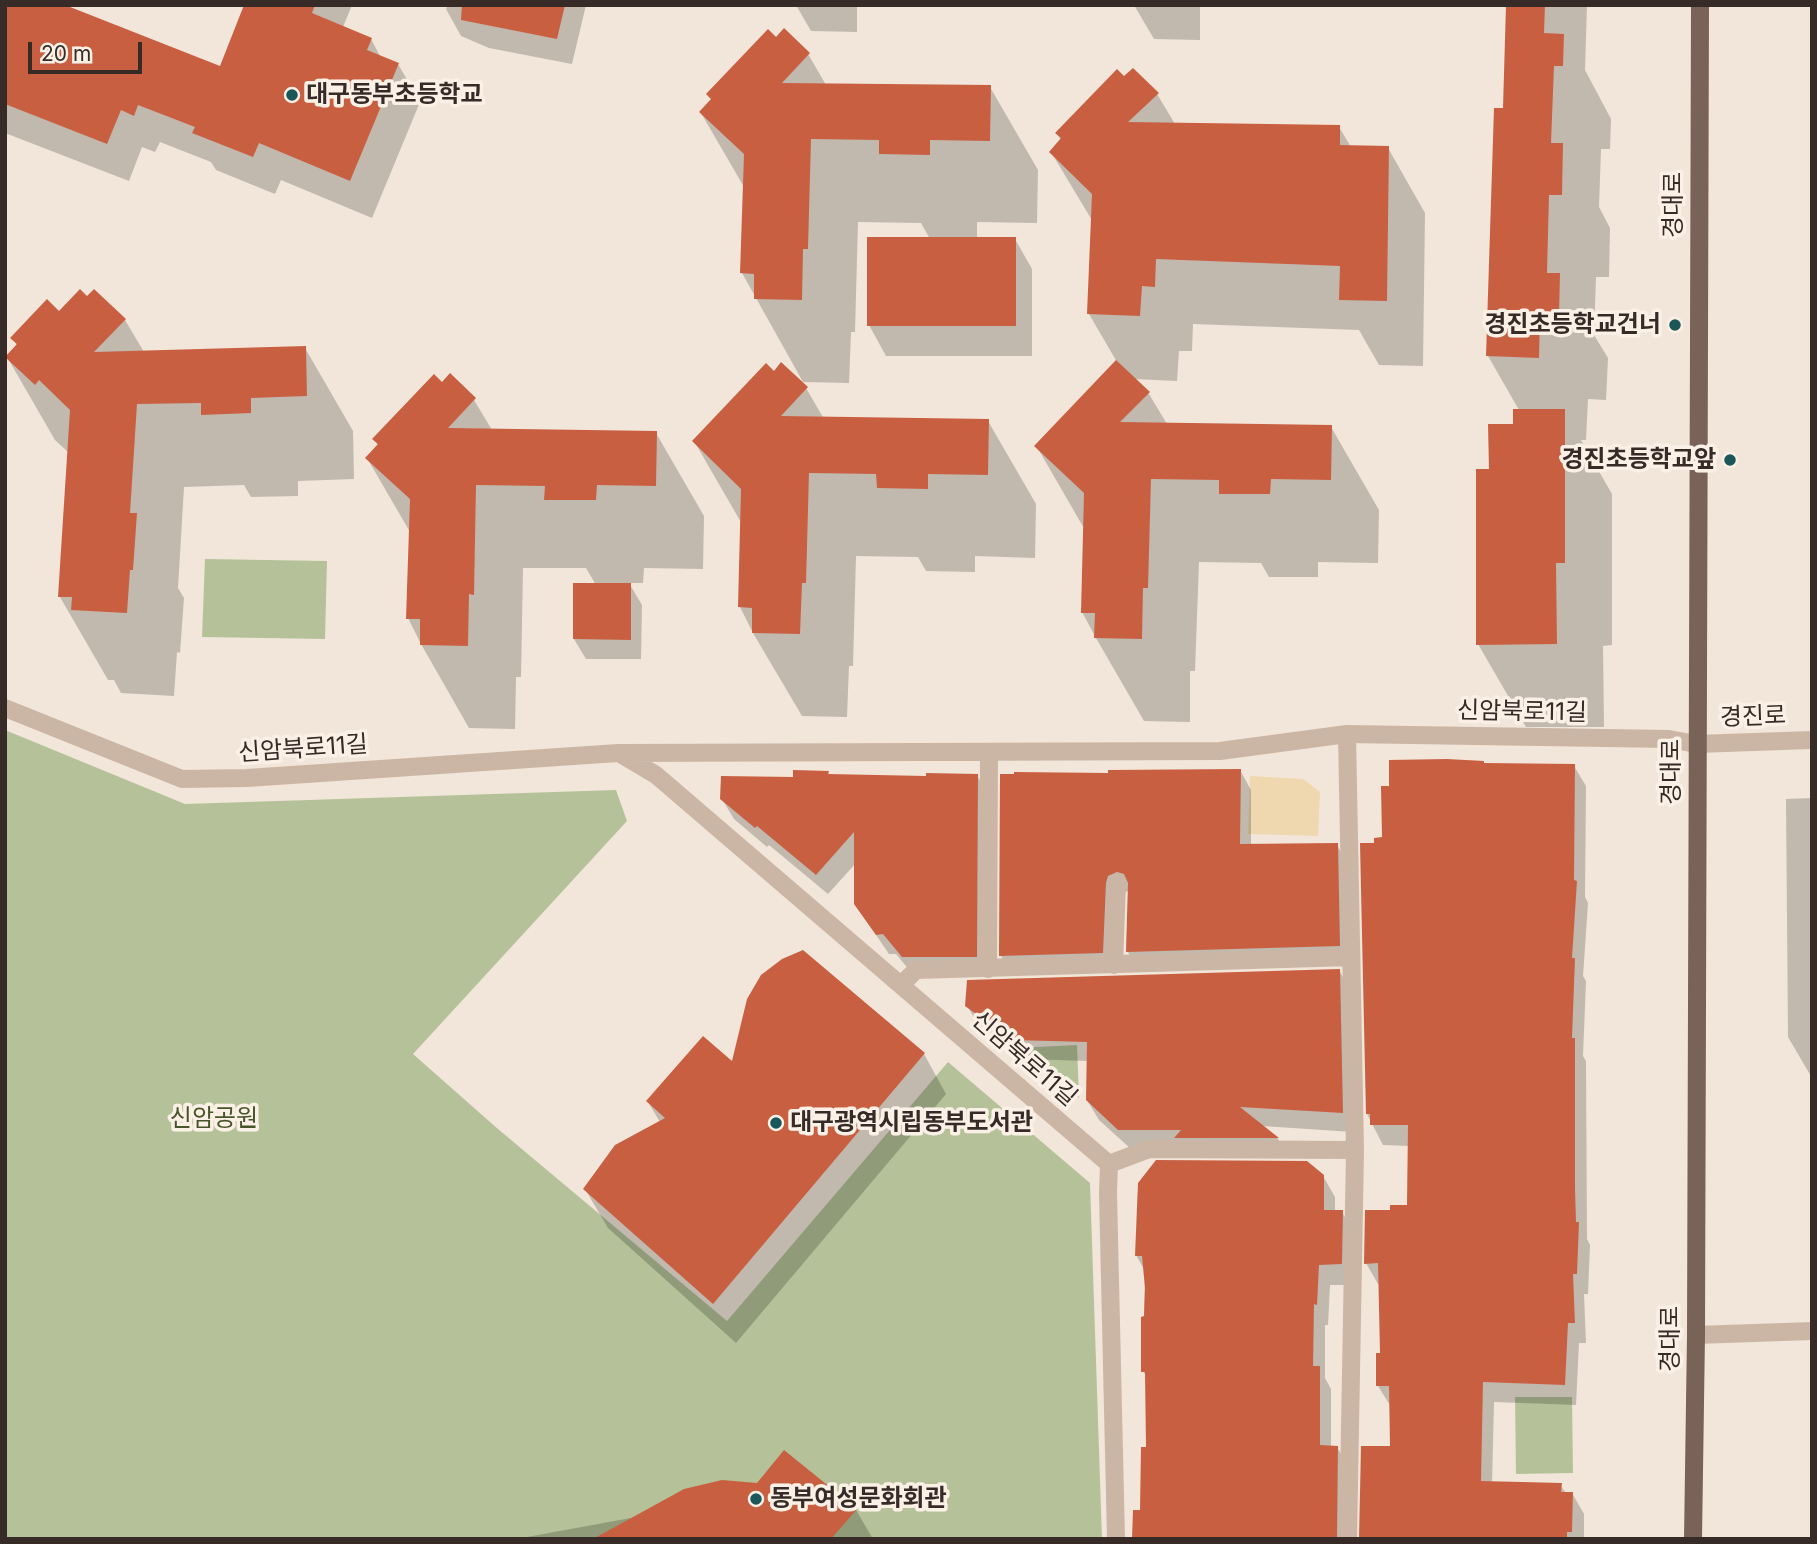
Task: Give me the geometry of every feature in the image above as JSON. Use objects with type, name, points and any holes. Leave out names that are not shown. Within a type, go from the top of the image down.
[{"type":"main road","name":"경대로","points":[[1693,1539],[1700,5]]},
{"type":"street","name":"신암북로11길","points":[[5,708],[183,779],[247,778],[618,752],[1220,751],[1347,734],[1669,739],[1696,744]]},
{"type":"street","points":[[1347,734],[1355,1150],[1348,1539]]},
{"type":"street","name":"경진로","points":[[1696,744],[1812,740]]},
{"type":"street","name":"신암북로11길","points":[[618,752],[656,775],[1109,1164]]},
{"type":"street","points":[[988,969],[989,752]]},
{"type":"street","points":[[1114,965],[1117,883]]},
{"type":"street","points":[[901,985],[916,970],[1352,957]]},
{"type":"street","points":[[1115,1539],[1109,1164],[1149,1149],[1355,1150]]},
{"type":"street","points":[[1696,1335],[1812,1331]]},
{"type":"green space","points":[[205,559],[327,561],[325,639],[202,637]]},
{"type":"green space","name":"신암공원","points":[[5,730],[185,804],[616,790],[627,821],[413,1054],[727,1321],[948,1062],[1090,1183],[1102,1539],[5,1539]]},
{"type":"green space","points":[[1077,1045],[1079,1098],[1016,1048]]},
{"type":"green space","points":[[1515,1397],[1572,1397],[1573,1473],[1516,1474]]},
{"type":"sand","points":[[1250,776],[1303,779],[1320,792],[1318,836],[1248,834]]},
{"type":"building","points":[[5,5],[65,5],[220,66],[244,5],[315,5],[312,13],[372,38],[367,50],[399,63],[350,181],[259,143],[253,157],[192,133],[195,127],[138,105],[134,116],[121,110],[107,144],[5,104]]},
{"type":"building","points":[[462,5],[565,5],[557,39],[461,20]]},
{"type":"building","points":[[1506,5],[1545,5],[1544,33],[1564,34],[1563,66],[1554,66],[1551,143],[1563,143],[1562,195],[1549,195],[1547,273],[1560,273],[1559,317],[1540,316],[1539,358],[1486,356],[1494,108],[1503,108]]},
{"type":"building","points":[[784,28],[810,53],[782,83],[991,85],[990,141],[930,140],[930,155],[879,154],[879,140],[811,139],[808,249],[803,249],[802,300],[754,299],[754,274],[740,273],[744,154],[699,112],[711,99],[706,94],[768,29],[776,37]]},
{"type":"building","points":[[1133,68],[1159,93],[1128,122],[1340,125],[1340,145],[1389,146],[1387,301],[1339,300],[1340,266],[1156,259],[1155,287],[1142,286],[1140,316],[1087,314],[1092,194],[1049,152],[1061,138],[1055,133],[1117,69],[1124,76]]},
{"type":"building","points":[[867,237],[1016,237],[1016,326],[867,326]]},
{"type":"building","points":[[80,289],[87,296],[94,289],[126,319],[94,352],[306,346],[307,396],[251,398],[251,413],[201,415],[201,403],[137,404],[130,513],[137,513],[127,613],[71,610],[72,597],[58,597],[70,410],[39,380],[35,385],[5,357],[17,344],[10,338],[47,299],[59,311]]},
{"type":"building","points":[[1116,360],[1150,392],[1120,422],[1332,425],[1331,480],[1271,479],[1270,494],[1219,494],[1219,480],[1151,479],[1148,588],[1143,588],[1142,639],[1094,638],[1095,613],[1081,613],[1084,493],[1034,446]]},
{"type":"building","points":[[781,362],[808,387],[781,416],[989,419],[988,475],[928,474],[928,489],[877,488],[876,474],[809,473],[806,583],[802,583],[800,634],[752,633],[752,608],[738,607],[741,489],[692,441],[766,363],[774,371]]},
{"type":"building","points":[[450,373],[476,398],[448,428],[657,431],[656,486],[597,485],[596,500],[544,500],[545,486],[476,485],[474,595],[469,594],[468,646],[420,645],[420,619],[406,619],[410,499],[365,458],[378,444],[372,439],[434,374],[442,382]]},
{"type":"building","points":[[1513,409],[1565,409],[1565,563],[1556,563],[1557,644],[1476,645],[1476,469],[1489,469],[1488,424],[1513,424]]},
{"type":"building","points":[[573,583],[631,583],[631,640],[573,639]]},
{"type":"building","points":[[1447,759],[1484,763],[1575,764],[1574,880],[1577,881],[1572,958],[1575,958],[1572,1038],[1575,1038],[1576,1222],[1579,1222],[1577,1274],[1573,1274],[1575,1323],[1568,1323],[1565,1385],[1483,1382],[1481,1481],[1562,1483],[1561,1492],[1573,1492],[1572,1532],[1567,1532],[1567,1539],[1359,1539],[1361,1446],[1390,1446],[1389,1386],[1376,1386],[1376,1353],[1380,1353],[1378,1263],[1364,1264],[1365,1210],[1390,1210],[1390,1205],[1407,1205],[1408,1125],[1370,1125],[1370,1114],[1366,1114],[1360,843],[1374,843],[1374,838],[1382,837],[1381,786],[1389,786],[1389,760]]},
{"type":"building","points":[[1241,769],[1240,844],[1338,843],[1340,946],[1126,952],[1128,883],[1124,874],[1117,872],[1108,876],[1106,883],[1103,953],[999,956],[1000,774]]},
{"type":"building","points":[[793,770],[829,771],[828,774],[978,774],[977,957],[902,957],[883,934],[876,935],[854,904],[854,832],[816,875],[720,799],[721,776],[793,777]]},
{"type":"building","points":[[803,950],[925,1053],[713,1304],[583,1189],[615,1145],[665,1118],[646,1101],[703,1036],[732,1061],[747,999],[761,975],[782,959]]},
{"type":"building","points":[[1340,969],[1343,1113],[1240,1107],[1279,1138],[1174,1138],[1181,1130],[1118,1130],[1086,1100],[1087,1042],[1012,1040],[965,1006],[967,980]]},
{"type":"building","points":[[1156,1160],[1307,1161],[1324,1175],[1324,1210],[1343,1210],[1342,1264],[1319,1265],[1317,1305],[1314,1304],[1313,1366],[1320,1366],[1320,1445],[1338,1446],[1337,1539],[1132,1539],[1133,1510],[1140,1510],[1141,1447],[1146,1447],[1145,1372],[1141,1372],[1141,1317],[1144,1316],[1145,1288],[1142,1256],[1135,1256],[1138,1183]]},
{"type":"building","name":"동부여성문화회관","points":[[784,1450],[857,1509],[831,1539],[593,1539],[684,1489],[722,1480],[757,1483]]},
{"type":"place","name":"대구동부초등학교","points":[[292,95]]},
{"type":"place","name":"경진초등학교건너","points":[[1675,325]]},
{"type":"place","name":"경진초등학교앞","points":[[1730,460]]},
{"type":"place","name":"대구광역시립동부도서관","points":[[776,1123]]},
{"type":"place","name":"동부여성문화회관","points":[[756,1499]]}]
